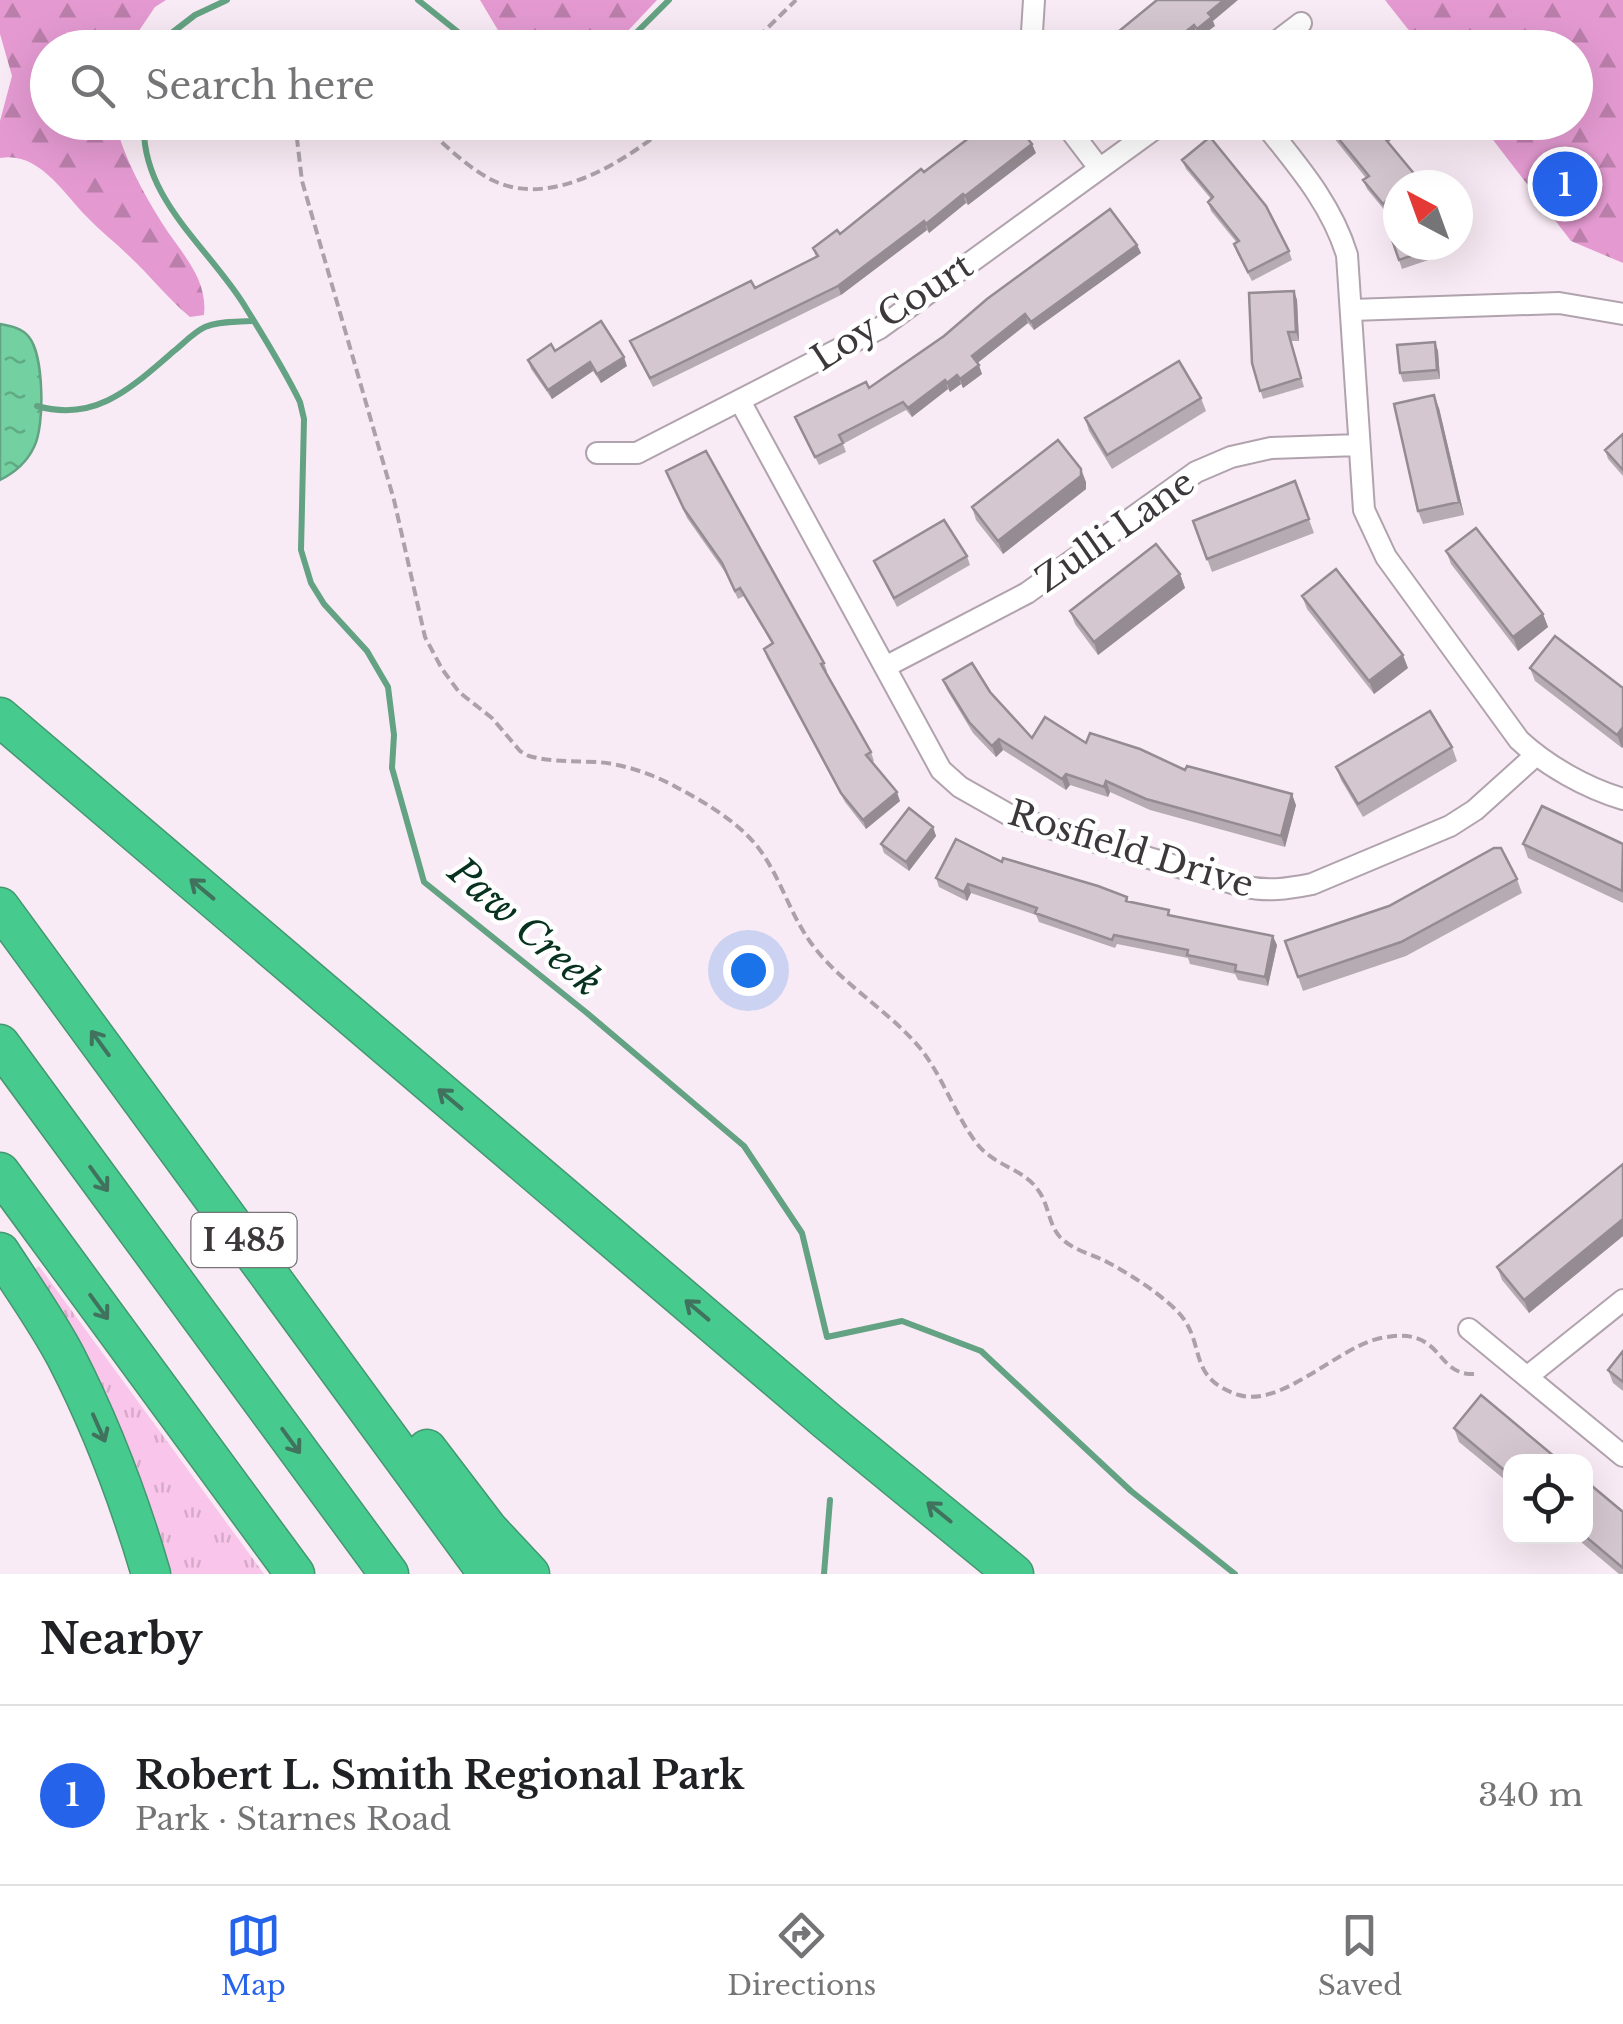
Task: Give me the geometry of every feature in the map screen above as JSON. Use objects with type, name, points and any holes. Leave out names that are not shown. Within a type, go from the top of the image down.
[{"type":"highway","points":[[0,717],[828,1421],[1014,1574]]},
{"type":"highway","name":"I 485","points":[[0,907],[488,1574]]},
{"type":"highway","name":"I 485","points":[[0,1044],[388,1574]]},
{"type":"highway","points":[[141,1098],[412,1429],[488,1529],[530,1574]]},
{"type":"highway","points":[[0,1172],[294,1574]]},
{"type":"highway","points":[[0,1252],[64,1354],[94,1416],[130,1500],[151,1574]]},
{"type":"street","points":[[1033,30],[1034,0]]},
{"type":"street","points":[[1292,30],[1301,23]]},
{"type":"street","points":[[1078,140],[1099,168]]},
{"type":"street","name":"Loy Court","points":[[598,452],[637,453],[880,328],[1139,140]]},
{"type":"street","points":[[1277,140],[1337,222],[1347,255],[1358,444],[1364,510],[1372,533],[1490,702],[1536,755],[1606,794],[1623,799]]},
{"type":"street","points":[[1352,310],[1559,304],[1623,314]]},
{"type":"street","name":"Rosfield Drive","points":[[740,402],[941,770],[982,802],[1013,818],[1262,891],[1312,884],[1430,837],[1475,810],[1536,755]]},
{"type":"street","name":"Zulli Lane","points":[[885,668],[1027,593],[1196,472],[1231,456],[1271,448],[1358,444]]},
{"type":"street","points":[[1527,1377],[1623,1300]]},
{"type":"street","points":[[1469,1329],[1623,1456]]},
{"type":"path","points":[[765,30],[796,0]]},
{"type":"path","points":[[297,140],[302,181],[394,500],[425,637],[459,692],[492,718],[529,756],[631,769],[682,790],[746,834],[761,852],[813,945],[922,1051],[981,1149],[996,1163],[1030,1180],[1040,1192],[1052,1227],[1069,1245],[1144,1283],[1176,1310],[1190,1326],[1198,1364],[1224,1390],[1245,1397],[1268,1393],[1300,1380],[1358,1345],[1408,1334],[1422,1338],[1458,1372],[1476,1374]]},
{"type":"path","points":[[442,140],[490,179],[532,190],[583,178],[621,160],[648,140]]},
{"type":"green space","points":[[0,0],[166,0],[155,7],[139,30],[30,30],[30,140],[121,140],[141,187],[197,278],[204,315],[190,317],[182,310],[38,167],[27,161],[0,158],[0,121],[12,76],[0,34]]},
{"type":"green space","points":[[480,0],[657,0],[629,30],[498,30]]},
{"type":"green space","points":[[1385,0],[1623,0],[1623,263],[1571,241],[1493,140],[1593,140],[1593,30],[1409,30]]},
{"type":"green space","points":[[39,1266],[264,1574],[165,1574],[31,1272]]},
{"type":"water","points":[[0,324],[20,329],[29,337],[38,359],[41,391],[40,424],[34,447],[20,466],[0,480]]},
{"type":"building","points":[[1157,0],[1224,0],[1197,29],[1194,25],[1188,30],[1120,30]]},
{"type":"building","points":[[966,140],[1029,140],[1032,144],[838,286],[650,378],[630,341],[751,281],[755,288],[818,256],[813,248],[837,230],[840,234],[921,169],[924,172]]},
{"type":"building","points":[[1206,140],[1212,140],[1266,206],[1289,251],[1248,272],[1234,244],[1239,241],[1208,202],[1213,197],[1182,160]]},
{"type":"building","points":[[1340,140],[1386,140],[1411,170],[1383,170],[1383,204],[1363,180],[1369,176]]},
{"type":"building","points":[[1110,209],[1137,245],[1031,322],[1025,314],[972,356],[979,365],[960,379],[957,375],[947,383],[945,380],[908,408],[903,402],[839,435],[843,443],[815,457],[795,417],[866,382],[869,388]]},
{"type":"building","points":[[1294,291],[1296,332],[1288,332],[1301,378],[1260,391],[1252,363],[1249,293]]},
{"type":"building","points":[[601,321],[624,357],[597,374],[590,362],[548,390],[528,360],[551,344],[555,351]]},
{"type":"building","points":[[1435,342],[1437,370],[1400,373],[1397,345]]},
{"type":"building","points":[[1179,361],[1201,398],[1107,455],[1085,418]]},
{"type":"building","points":[[1434,395],[1459,502],[1418,511],[1394,404]]},
{"type":"building","points":[[1623,434],[1623,470],[1605,450]]},
{"type":"building","points":[[1058,440],[1081,469],[1081,476],[998,541],[972,507]]},
{"type":"building","points":[[706,451],[871,752],[866,755],[897,792],[863,820],[841,793],[764,649],[773,643],[740,588],[735,591],[722,563],[684,509],[666,471]]},
{"type":"building","points":[[1295,481],[1309,519],[1207,559],[1193,521]]},
{"type":"building","points":[[944,520],[967,556],[894,598],[874,561]]},
{"type":"building","points":[[1476,528],[1543,614],[1513,637],[1446,551]]},
{"type":"building","points":[[1156,544],[1180,574],[1094,642],[1070,611]]},
{"type":"building","points":[[1336,569],[1403,655],[1369,681],[1302,596]]},
{"type":"building","points":[[1555,636],[1623,688],[1623,727],[1617,735],[1530,668]]},
{"type":"building","points":[[972,663],[990,692],[1032,738],[1045,717],[1086,743],[1090,733],[1140,749],[1185,770],[1187,766],[1292,794],[1281,836],[1146,799],[1106,781],[1104,787],[1066,774],[1062,779],[999,739],[992,746],[969,722],[943,680]]},
{"type":"building","points":[[1430,711],[1452,747],[1358,804],[1336,767]]},
{"type":"building","points":[[1542,806],[1623,844],[1622,891],[1523,844]]},
{"type":"building","points":[[909,808],[933,827],[906,862],[881,844]]},
{"type":"building","points":[[956,839],[1002,862],[1003,858],[1098,886],[1127,897],[1126,901],[1169,910],[1168,915],[1273,936],[1265,977],[1235,971],[1236,965],[1187,955],[1188,950],[1114,935],[1112,940],[968,884],[964,892],[936,878]]},
{"type":"building","points":[[1494,848],[1501,848],[1517,879],[1401,942],[1298,977],[1285,941],[1389,906]]},
{"type":"building","points":[[1623,1164],[1623,1219],[1524,1300],[1497,1267]]},
{"type":"building","points":[[1623,1351],[1623,1382],[1608,1370]]},
{"type":"building","points":[[1481,1395],[1551,1454],[1503,1454],[1503,1469],[1454,1428]]},
{"type":"building","points":[[1593,1487],[1623,1512],[1623,1568],[1593,1543]]},
{"type":"waterway","name":"Paw Creek","points":[[176,30],[195,15],[227,0]]},
{"type":"waterway","name":"Paw Creek","points":[[418,0],[456,30]]},
{"type":"waterway","name":"Paw Creek","points":[[639,30],[669,0]]},
{"type":"waterway","name":"Paw Creek","points":[[145,140],[153,175],[165,199],[246,308],[300,402],[304,419],[301,550],[311,583],[324,604],[367,651],[388,687],[394,735],[392,768],[424,882],[744,1146],[802,1233],[827,1337],[902,1321],[981,1351],[1131,1491],[1235,1574]]},
{"type":"waterway","points":[[37,406],[58,410],[95,406],[128,389],[201,329],[251,321]]},
{"type":"waterway","name":"Paw Creek","points":[[824,1574],[830,1500]]},
{"type":"place","name":"Robert L. Smith Regional Park","points":[[1565,184]]}]
